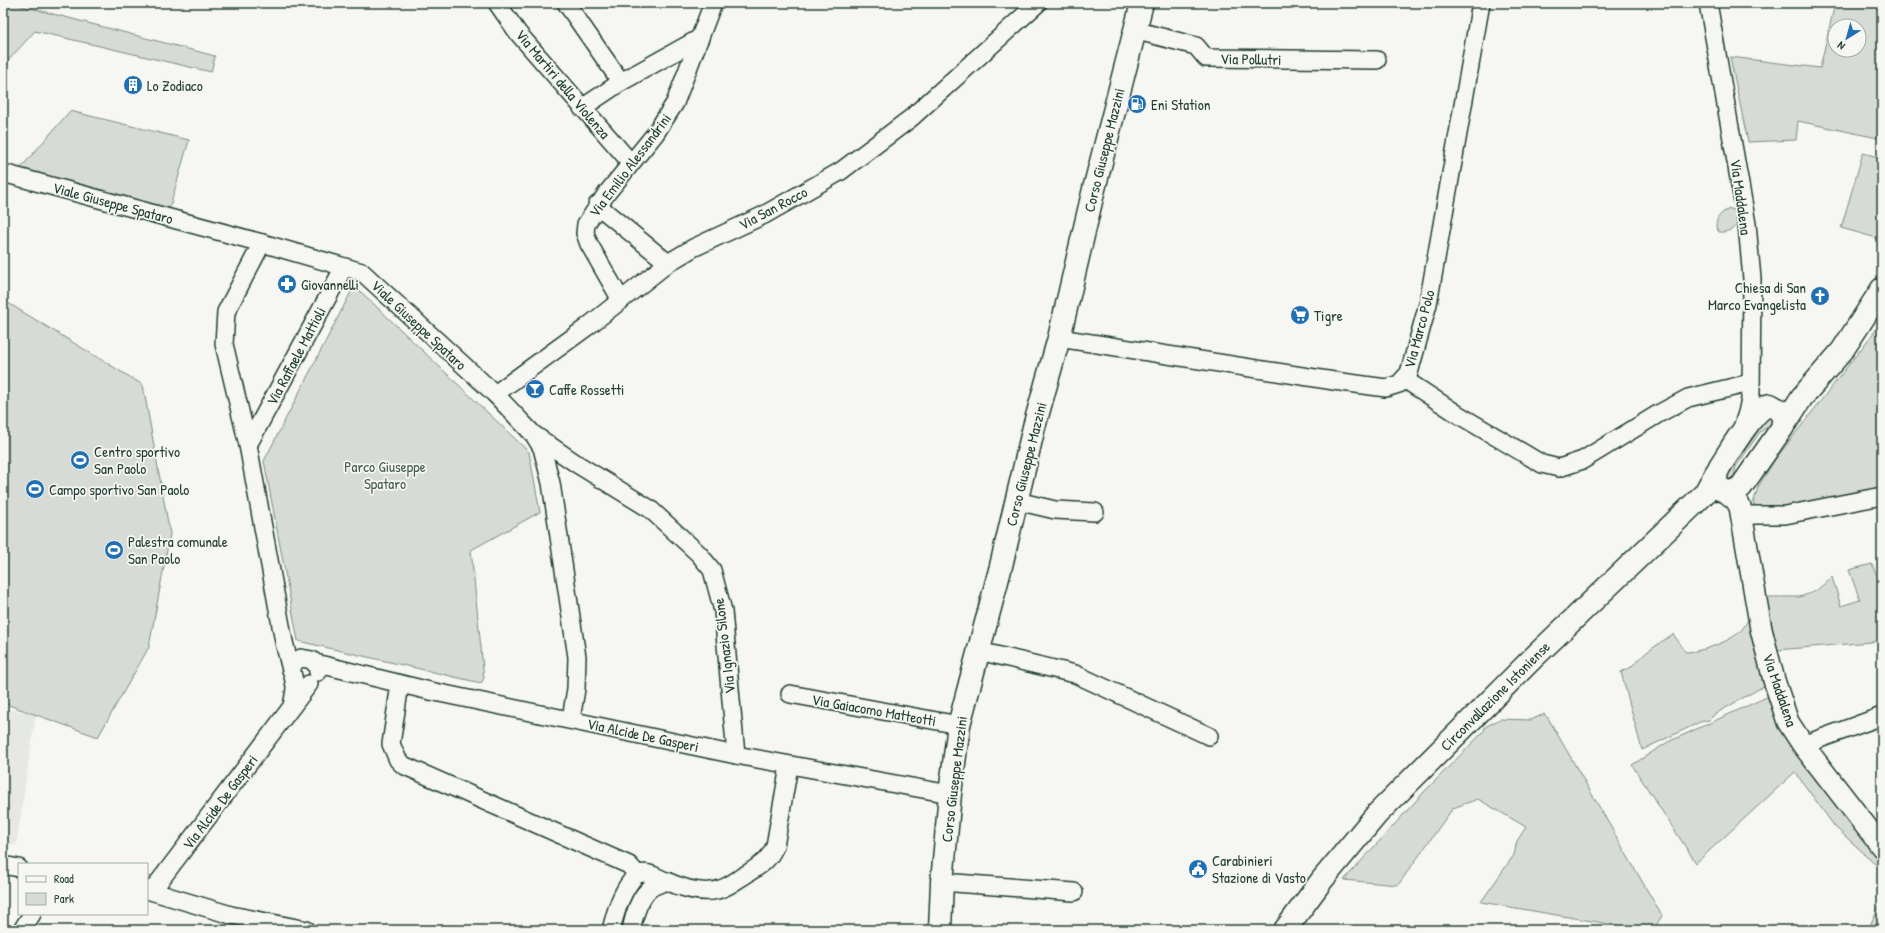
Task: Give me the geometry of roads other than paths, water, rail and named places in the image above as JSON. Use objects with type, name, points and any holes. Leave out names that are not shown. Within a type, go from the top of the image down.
[{"type":"main road","name":"Corso Giuseppe Mazzini","points":[[940,930],[942,882],[950,794],[959,725],[1017,500],[1034,427],[1059,338],[1093,193],[1142,3]]},
{"type":"main road","points":[[1782,428],[1802,397],[1842,351],[1882,289]]},
{"type":"main road","points":[[1761,398],[1786,407],[1802,397]]},
{"type":"main road","points":[[1761,398],[1784,416],[1782,428]]},
{"type":"main road","points":[[1729,496],[1736,442],[1760,410],[1761,398]]},
{"type":"main road","name":"Circonvallazione Istoniense","points":[[1285,930],[1322,880],[1377,814],[1533,658],[1695,503],[1709,496],[1729,496],[1737,491],[1746,481],[1782,428]]},
{"type":"street","name":"Via Martiri della Violenza","points":[[497,3],[518,33],[631,163]]},
{"type":"street","points":[[566,3],[621,82]]},
{"type":"street","name":"Via Emilio Alessandrini","points":[[621,300],[589,244],[585,233],[586,224],[598,205],[655,134],[675,103],[713,3]]},
{"type":"street","name":"Via San Rocco","points":[[495,394],[668,263],[693,248],[764,215],[841,171],[911,118],[1038,3]]},
{"type":"street","name":"Via Marco Polo","points":[[1059,338],[1386,388],[1399,384],[1409,373],[1428,304],[1481,3]]},
{"type":"street","name":"Via Maddalena","points":[[1708,3],[1746,224],[1752,279],[1761,398]]},
{"type":"street","name":"Via Pollutri","points":[[1134,30],[1196,46],[1206,58],[1377,60]]},
{"type":"street","points":[[582,108],[621,82],[700,38]]},
{"type":"street","name":"Viale Giuseppe Spataro","points":[[3,173],[262,243],[362,272],[495,394],[534,435],[542,448],[551,483],[576,657],[576,689],[571,719]]},
{"type":"street","points":[[598,205],[668,263]]},
{"type":"street","points":[[262,243],[226,312],[224,344],[248,444],[284,642],[304,672]]},
{"type":"street","name":"Via Raffaele Mattioli","points":[[248,444],[344,267]]},
{"type":"street","points":[[1404,379],[1460,415],[1542,464],[1559,468],[1583,460],[1658,414],[1688,398],[1761,398]]},
{"type":"street","name":"Via Ignazio Silone","points":[[534,435],[577,464],[650,509],[666,522],[699,554],[712,570],[722,611],[736,755]]},
{"type":"street","points":[[1729,496],[1785,515],[1882,496]]},
{"type":"street","name":"Via Maddalena","points":[[1729,496],[1760,629],[1774,680],[1788,722],[1803,745],[1882,847]]},
{"type":"street","points":[[1017,500],[1055,510],[1095,512]]},
{"type":"street","points":[[979,650],[1075,674],[1209,736]]},
{"type":"street","name":"Via Alcide De Gasperi","points":[[149,890],[291,708],[304,672],[338,668],[400,684],[789,766],[950,794]]},
{"type":"street","points":[[400,684],[391,739],[394,752],[512,807],[579,836],[635,856],[642,864],[641,873],[624,892],[618,904],[611,930]]},
{"type":"street","name":"Via Gaiacomo Matteotti","points":[[790,694],[959,725]]},
{"type":"street","points":[[1803,745],[1882,716]]},
{"type":"street","points":[[641,873],[703,891],[714,891],[723,888],[754,869],[770,857],[774,846],[789,766]]},
{"type":"street","points":[[3,865],[18,868]]},
{"type":"street","points":[[631,930],[636,912],[643,898],[652,887],[667,881]]},
{"type":"street","points":[[942,882],[1074,892]]},
{"type":"street","points":[[149,890],[231,915],[307,930]]},
{"type":"street","points":[[22,930],[31,915]]},
{"type":"place","name":"Lo Zodiaco","points":[[133,85]]},
{"type":"place","name":"Eni Station","points":[[1137,104]]},
{"type":"place","name":"Giovannelli","points":[[287,284]]},
{"type":"place","name":"Chiesa di San Marco Evangelista","points":[[1820,296]]},
{"type":"place","name":"Tigre","points":[[1300,315]]},
{"type":"place","name":"Caffe Rossetti","points":[[535,389]]},
{"type":"place","name":"Centro sportivo San Paolo","points":[[80,460]]},
{"type":"place","name":"Campo sportivo San Paolo","points":[[35,489]]},
{"type":"place","name":"Palestra comunale San Paolo","points":[[114,550]]},
{"type":"place","name":"Carabinieri Stazione di Vasto","points":[[1198,869]]},
{"type":"park label","name":"Parco Giuseppe Spataro","points":[[385,474]]}]
